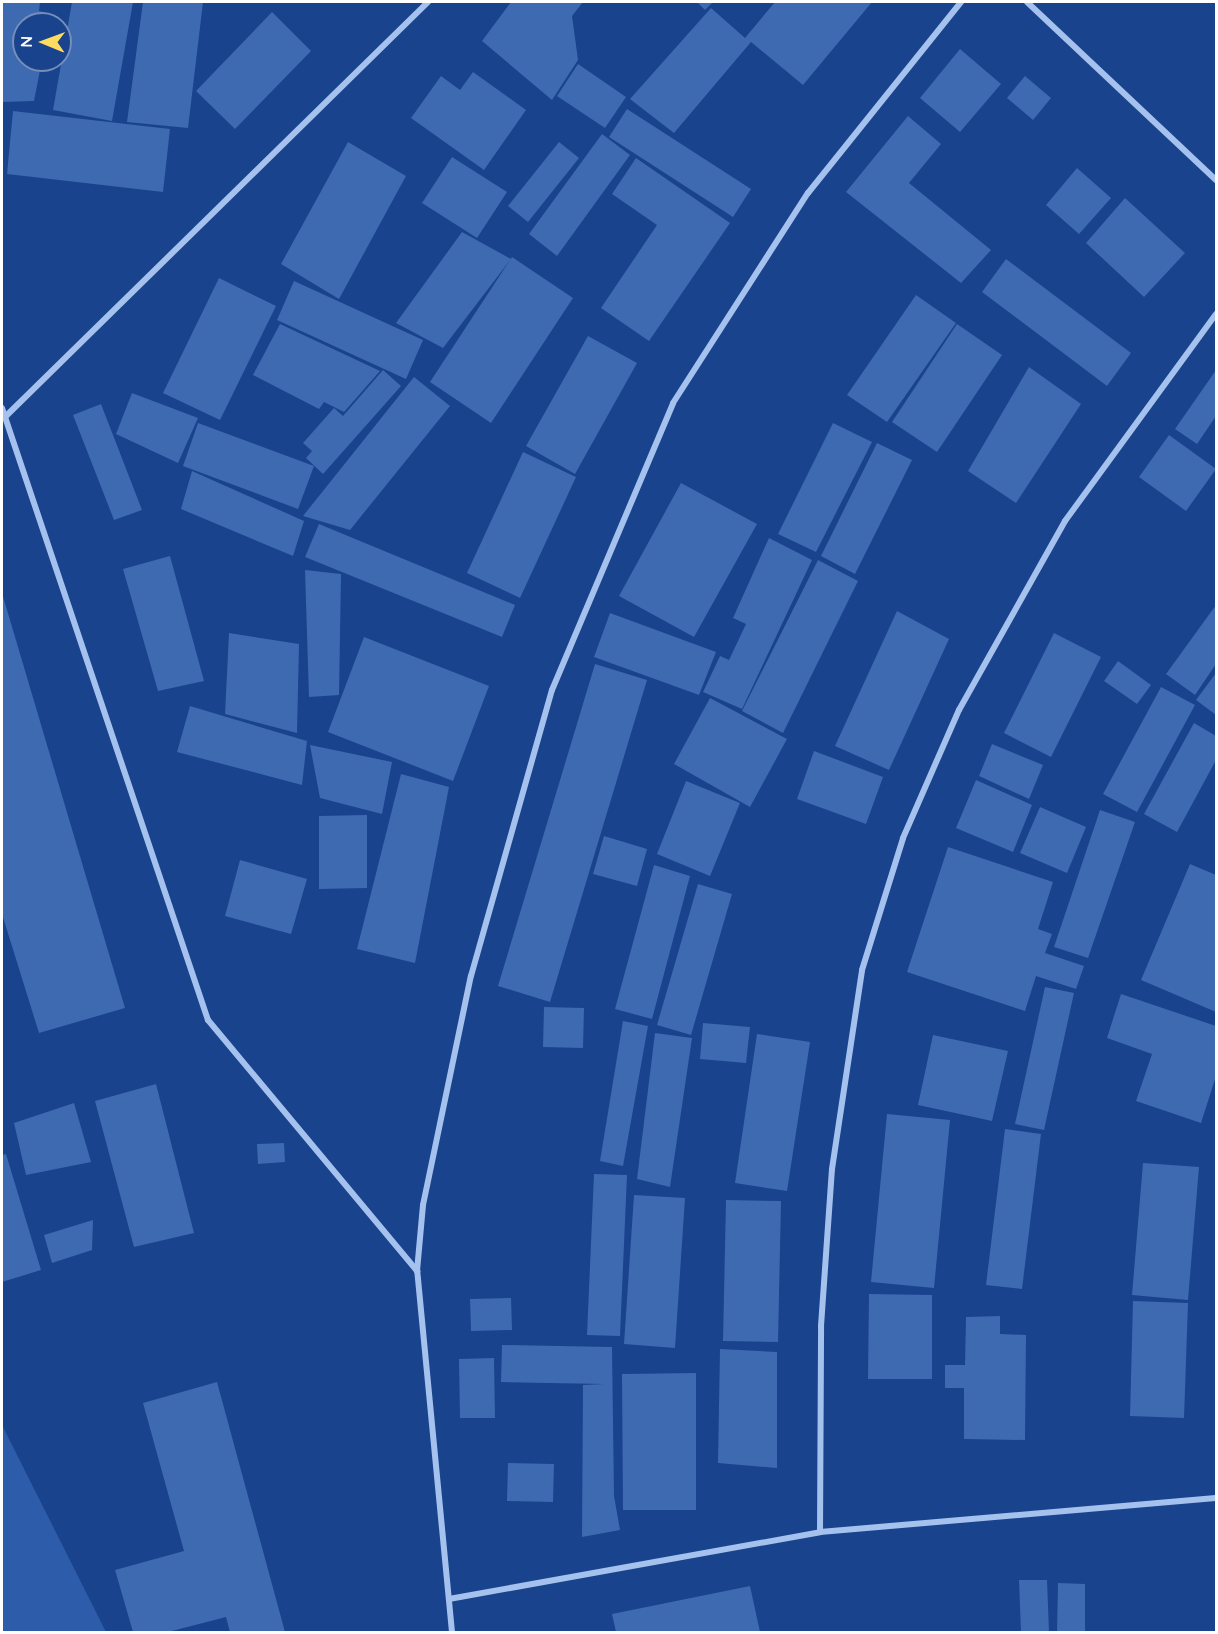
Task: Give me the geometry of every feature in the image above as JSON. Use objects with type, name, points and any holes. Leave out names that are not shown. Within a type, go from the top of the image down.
[{"type":"street","points":[[5,417],[428,2]]},
{"type":"street","points":[[452,1632],[417,1271],[444,1093],[552,690],[673,403],[808,193],[961,2]]},
{"type":"street","points":[[1027,2],[1216,180]]},
{"type":"street","points":[[820,1532],[821,1326],[832,1169],[862,970],[903,838],[959,710],[1065,521],[1216,314]]},
{"type":"street","points":[[2,408],[208,1020],[417,1271]]},
{"type":"street","points":[[449,1599],[820,1532],[1216,1498]]},
{"type":"shaded area","points":[[2,1425],[106,1632],[2,1632]]},
{"type":"building","points":[[2,2],[40,2],[39,11],[43,12],[12,12],[12,72],[40,72],[34,101],[2,102]]},
{"type":"building","points":[[72,2],[133,2],[112,121],[53,110],[60,72],[72,72]]},
{"type":"building","points":[[143,2],[203,2],[188,128],[127,122]]},
{"type":"building","points":[[511,2],[583,2],[572,16],[578,60],[552,100],[482,41]]},
{"type":"building","points":[[697,2],[713,2],[705,10]]},
{"type":"building","points":[[775,2],[872,2],[803,85],[751,42],[674,133],[630,99],[711,8],[745,38]]},
{"type":"building","points":[[272,12],[311,51],[235,129],[196,91]]},
{"type":"building","points":[[960,49],[1001,84],[960,132],[920,98]]},
{"type":"building","points":[[578,64],[626,97],[605,128],[557,96]]},
{"type":"building","points":[[473,72],[526,110],[484,170],[411,118],[441,76],[460,90]]},
{"type":"building","points":[[1025,76],[1051,98],[1033,120],[1007,98]]},
{"type":"building","points":[[627,109],[751,189],[733,217],[609,137]]},
{"type":"building","points":[[13,111],[170,129],[163,192],[7,174]]},
{"type":"building","points":[[908,116],[941,144],[909,183],[991,250],[961,283],[846,192]]},
{"type":"building","points":[[602,134],[630,155],[557,256],[529,234]]},
{"type":"building","points":[[348,142],[406,176],[339,299],[281,264]]},
{"type":"building","points":[[559,142],[579,158],[528,222],[508,206]]},
{"type":"building","points":[[452,157],[507,192],[477,238],[422,203]]},
{"type":"building","points":[[636,158],[730,223],[649,341],[601,308],[657,225],[612,194]]},
{"type":"building","points":[[1077,168],[1111,198],[1079,234],[1046,205]]},
{"type":"building","points":[[1125,198],[1185,253],[1144,297],[1086,243]]},
{"type":"building","points":[[462,232],[511,259],[443,348],[396,323]]},
{"type":"building","points":[[512,257],[573,298],[491,423],[430,382]]},
{"type":"building","points":[[1006,259],[1131,353],[1107,386],[982,292]]},
{"type":"building","points":[[219,278],[276,306],[220,420],[163,393]]},
{"type":"building","points":[[294,281],[423,340],[406,379],[277,320]]},
{"type":"building","points":[[916,295],[956,323],[887,422],[847,395]]},
{"type":"building","points":[[280,324],[380,371],[344,412],[324,402],[319,409],[253,375]]},
{"type":"building","points":[[957,324],[1002,355],[937,452],[892,422]]},
{"type":"building","points":[[588,336],[637,363],[575,474],[526,446]]},
{"type":"building","points":[[1029,367],[1081,404],[1016,503],[968,471]]},
{"type":"building","points":[[383,370],[401,386],[323,474],[306,458],[312,451],[303,443],[334,408],[343,416]]},
{"type":"building","points":[[1216,370],[1216,416],[1197,444],[1175,429]]},
{"type":"building","points":[[414,377],[450,406],[350,530],[303,516]]},
{"type":"building","points":[[132,393],[198,418],[178,463],[116,434]]},
{"type":"building","points":[[101,404],[142,510],[114,520],[73,415]]},
{"type":"building","points":[[198,423],[314,466],[298,509],[183,466]]},
{"type":"building","points":[[833,423],[872,442],[816,552],[778,534]]},
{"type":"building","points":[[1169,435],[1216,469],[1186,511],[1139,477]]},
{"type":"building","points":[[877,443],[912,460],[855,574],[821,556]]},
{"type":"building","points":[[523,452],[576,477],[520,598],[467,573]]},
{"type":"building","points":[[192,471],[304,521],[293,556],[181,509]]},
{"type":"building","points":[[681,483],[757,524],[694,637],[619,596]]},
{"type":"building","points":[[319,524],[515,605],[502,637],[305,557]]},
{"type":"building","points":[[769,538],[812,560],[742,709],[703,692],[720,656],[729,660],[746,624],[733,618]]},
{"type":"building","points":[[170,556],[204,681],[158,691],[123,569]]},
{"type":"building","points":[[818,560],[858,581],[783,733],[742,711]]},
{"type":"building","points":[[305,570],[341,574],[339,695],[309,697]]},
{"type":"building","points":[[2,593],[125,1008],[39,1033],[2,914]]},
{"type":"building","points":[[1216,605],[1216,664],[1195,695],[1166,674]]},
{"type":"building","points":[[897,611],[949,639],[889,770],[835,746]]},
{"type":"building","points":[[610,613],[716,652],[699,695],[594,657]]},
{"type":"building","points":[[229,633],[299,644],[297,733],[225,714]]},
{"type":"building","points":[[1054,633],[1101,657],[1051,757],[1004,733]]},
{"type":"building","points":[[364,637],[489,686],[453,781],[328,732]]},
{"type":"building","points":[[1118,661],[1151,685],[1137,704],[1104,681]]},
{"type":"building","points":[[595,664],[647,680],[550,1002],[498,986]]},
{"type":"building","points":[[1216,673],[1216,715],[1196,700]]},
{"type":"building","points":[[1161,687],[1195,705],[1137,812],[1103,794]]},
{"type":"building","points":[[710,698],[787,739],[750,807],[674,764]]},
{"type":"building","points":[[190,706],[307,741],[302,785],[177,752]]},
{"type":"building","points":[[1194,723],[1216,736],[1216,760],[1177,832],[1144,814]]},
{"type":"building","points":[[992,744],[1043,765],[1029,799],[979,776]]},
{"type":"building","points":[[310,745],[392,762],[382,814],[320,798]]},
{"type":"building","points":[[814,751],[883,777],[866,824],[797,799]]},
{"type":"building","points":[[401,774],[449,787],[415,963],[357,949]]},
{"type":"building","points":[[976,780],[1032,805],[1013,852],[956,828]]},
{"type":"building","points":[[686,781],[740,803],[710,876],[657,854]]},
{"type":"building","points":[[1040,807],[1086,827],[1067,873],[1020,853]]},
{"type":"building","points":[[1100,810],[1135,822],[1088,958],[1054,947]]},
{"type":"building","points":[[367,815],[367,888],[319,889],[319,816]]},
{"type":"building","points":[[604,836],[647,849],[637,886],[593,874]]},
{"type":"building","points":[[948,847],[1053,882],[1038,929],[1052,934],[1045,953],[1084,966],[1076,989],[1036,976],[1025,1011],[907,972]]},
{"type":"building","points":[[240,860],[307,879],[291,934],[225,916]]},
{"type":"building","points":[[1190,864],[1216,875],[1216,1012],[1141,980]]},
{"type":"building","points":[[654,865],[690,876],[652,1019],[615,1009]]},
{"type":"building","points":[[698,884],[732,894],[691,1035],[657,1025]]},
{"type":"building","points":[[1045,987],[1074,993],[1044,1130],[1015,1124]]},
{"type":"building","points":[[1121,994],[1216,1026],[1216,1076],[1201,1123],[1136,1101],[1152,1054],[1107,1038]]},
{"type":"building","points":[[544,1007],[584,1008],[583,1048],[543,1047]]},
{"type":"building","points":[[623,1021],[648,1026],[623,1166],[600,1161]]},
{"type":"building","points":[[703,1023],[750,1027],[746,1063],[700,1059]]},
{"type":"building","points":[[655,1033],[692,1038],[670,1187],[637,1179]]},
{"type":"building","points":[[757,1034],[810,1042],[787,1191],[735,1183]]},
{"type":"building","points":[[933,1035],[1008,1051],[992,1121],[918,1105]]},
{"type":"building","points":[[156,1084],[194,1233],[134,1247],[95,1101]]},
{"type":"building","points":[[74,1103],[91,1162],[26,1175],[14,1123]]},
{"type":"building","points":[[887,1114],[950,1120],[934,1288],[871,1282]]},
{"type":"building","points":[[1005,1129],[1041,1134],[1022,1289],[986,1285]]},
{"type":"building","points":[[284,1143],[285,1162],[258,1164],[257,1144]]},
{"type":"building","points":[[6,1154],[41,1270],[2,1282],[2,1155]]},
{"type":"building","points":[[1143,1163],[1199,1167],[1188,1300],[1132,1295]]},
{"type":"building","points":[[594,1174],[627,1175],[620,1336],[587,1335]]},
{"type":"building","points":[[634,1195],[685,1198],[675,1348],[624,1344]]},
{"type":"building","points":[[726,1200],[781,1201],[778,1342],[723,1341]]},
{"type":"building","points":[[93,1220],[92,1250],[52,1263],[44,1235]]},
{"type":"building","points":[[869,1294],[932,1295],[932,1379],[868,1379]]},
{"type":"building","points":[[511,1298],[512,1330],[471,1331],[470,1299]]},
{"type":"building","points":[[1133,1301],[1188,1303],[1184,1418],[1130,1416]]},
{"type":"building","points":[[1000,1316],[1000,1334],[1026,1335],[1025,1440],[964,1439],[964,1388],[945,1388],[945,1365],[965,1365],[966,1317]]},
{"type":"building","points":[[502,1345],[612,1347],[614,1496],[620,1530],[582,1537],[583,1385],[604,1384],[501,1382]]},
{"type":"building","points":[[720,1349],[777,1352],[777,1468],[718,1463]]},
{"type":"building","points":[[494,1358],[495,1418],[460,1418],[459,1359]]},
{"type":"building","points":[[696,1373],[696,1510],[623,1510],[622,1374]]},
{"type":"building","points":[[217,1382],[285,1632],[230,1632],[226,1617],[168,1632],[133,1632],[115,1570],[184,1551],[143,1403]]},
{"type":"building","points":[[508,1463],[554,1464],[553,1502],[507,1501]]},
{"type":"building","points":[[1019,1580],[1047,1580],[1049,1632],[1021,1632]]},
{"type":"building","points":[[1058,1583],[1085,1584],[1085,1632],[1057,1632]]},
{"type":"building","points":[[750,1586],[760,1632],[616,1632],[612,1614]]}]
